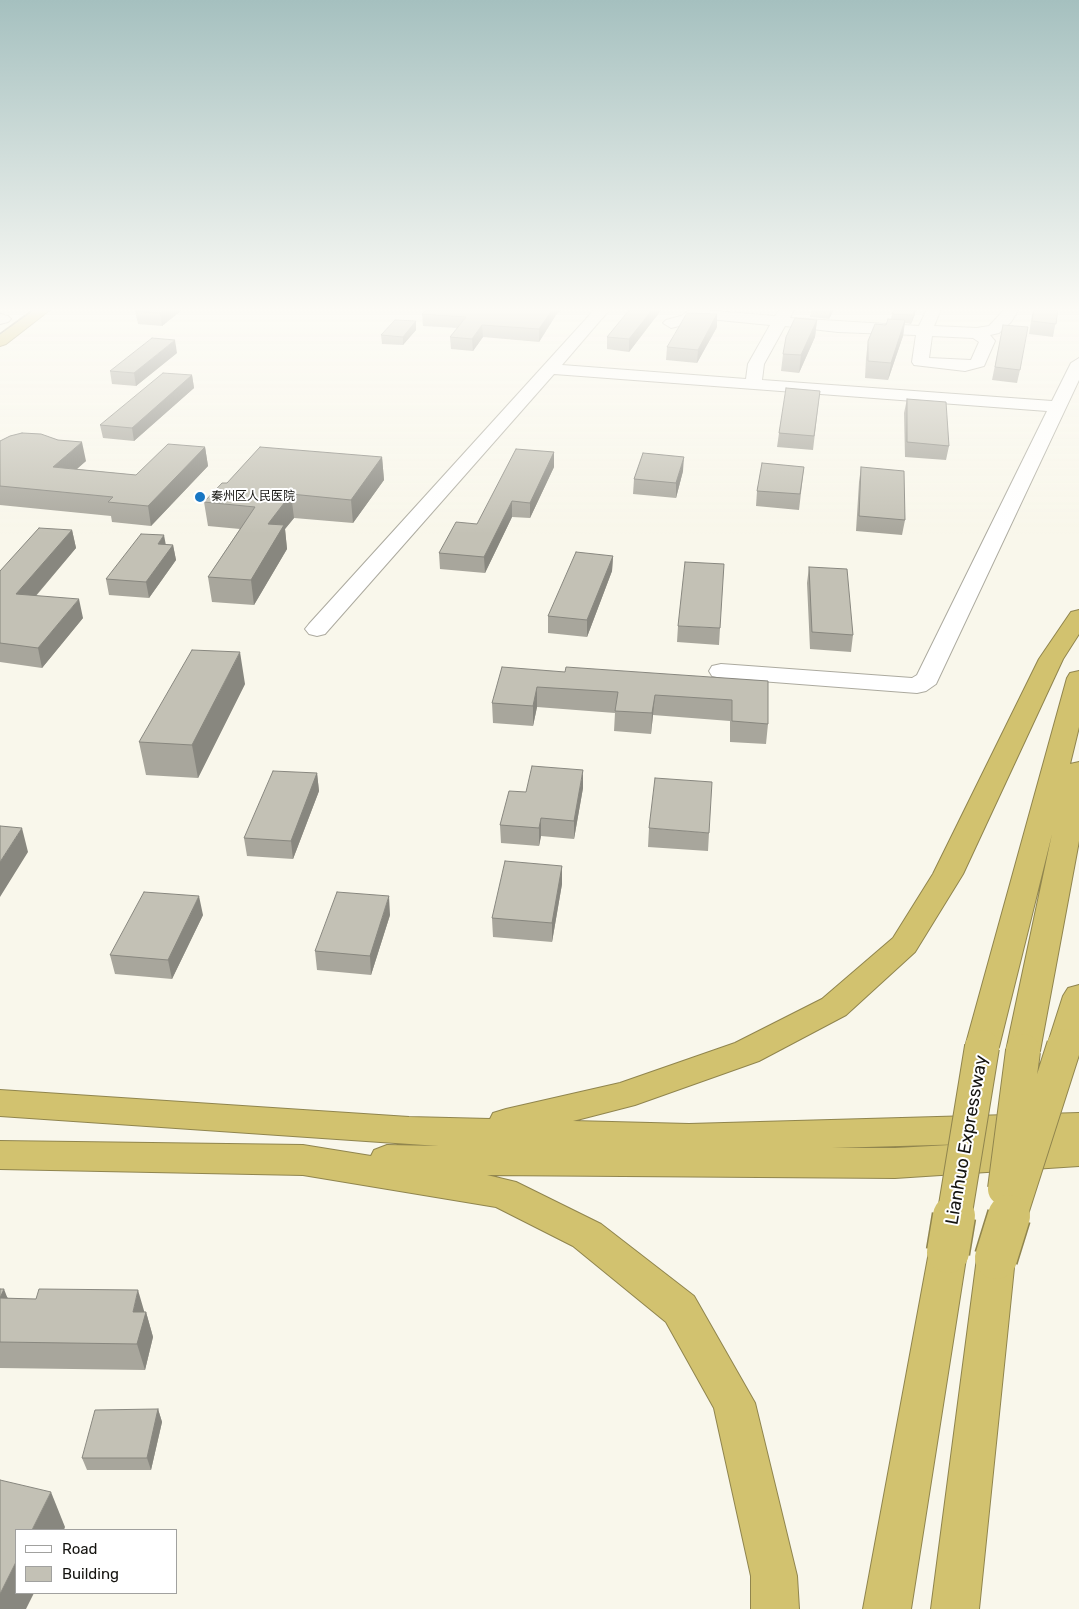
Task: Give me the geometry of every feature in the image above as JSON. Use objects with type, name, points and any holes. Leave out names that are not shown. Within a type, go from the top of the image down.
[{"type":"highway","points":[[409,1131],[507,1123],[623,1096],[747,1052],[834,1007],[904,945],[948,874],[1051,659],[1079,617]]},
{"type":"highway","name":"Lianhuo Expressway","points":[[887,1609],[982,1047],[1079,678]]},
{"type":"highway","points":[[955,1609],[996,1258],[1023,1051],[1071,802],[1079,770]]},
{"type":"highway","points":[[996,1258],[1079,996]]},
{"type":"highway","points":[[0,1103],[409,1131],[690,1138],[1079,1128]]},
{"type":"highway","points":[[0,1155],[303,1160],[895,1164],[1079,1152]]},
{"type":"highway","points":[[303,1160],[503,1193],[587,1234],[680,1309],[734,1403],[774,1576],[775,1609]]},
{"type":"street","points":[[317,629],[536,384]]},
{"type":"street","points":[[741,384],[1058,407]]},
{"type":"street","points":[[721,671],[917,686],[928,679],[1069,384]]},
{"type":"building","points":[[150,384],[182,384],[132,428],[100,425]]},
{"type":"building","points":[[786,388],[820,391],[814,436],[779,433]]},
{"type":"building","points":[[907,399],[946,402],[949,446],[907,442]]},
{"type":"building","points":[[22,433],[41,434],[58,440],[82,442],[53,467],[136,475],[168,444],[205,447],[148,506],[108,502],[113,497],[0,486],[0,441]]},
{"type":"building","points":[[260,447],[382,457],[351,500],[291,494],[268,524],[284,525],[251,580],[208,577],[255,507],[204,502],[222,483],[227,483]]},
{"type":"building","points":[[516,449],[554,452],[530,503],[512,501],[484,557],[439,553],[456,522],[477,524]]},
{"type":"building","points":[[643,453],[684,457],[676,483],[634,479]]},
{"type":"building","points":[[762,463],[804,467],[800,494],[757,491]]},
{"type":"building","points":[[861,467],[904,471],[905,520],[859,516]]},
{"type":"building","points":[[39,528],[72,530],[16,594],[79,599],[38,648],[0,643],[0,571]]},
{"type":"building","points":[[141,534],[164,535],[158,544],[173,545],[146,582],[106,579]]},
{"type":"building","points":[[576,552],[613,556],[587,620],[548,616]]},
{"type":"building","points":[[685,562],[724,564],[720,628],[678,626]]},
{"type":"building","points":[[809,567],[847,569],[853,635],[812,632]]},
{"type":"building","points":[[192,650],[240,652],[192,745],[139,742]]},
{"type":"building","points":[[502,667],[565,672],[566,667],[768,681],[768,724],[732,721],[732,700],[655,695],[652,713],[615,711],[618,692],[537,687],[533,706],[492,703]]},
{"type":"building","points":[[532,766],[583,770],[574,821],[541,818],[539,828],[500,825],[509,791],[526,792]]},
{"type":"building","points":[[273,771],[317,773],[291,841],[244,838]]},
{"type":"building","points":[[655,778],[712,782],[709,833],[649,828]]},
{"type":"building","points":[[0,826],[22,828],[0,862]]},
{"type":"building","points":[[505,861],[562,866],[552,923],[492,918]]},
{"type":"building","points":[[144,892],[199,896],[168,960],[110,955]]},
{"type":"building","points":[[337,892],[389,896],[370,956],[315,951]]},
{"type":"building","points":[[0,1289],[4,1289],[0,1298]]},
{"type":"building","points":[[39,1289],[138,1290],[133,1312],[146,1312],[137,1344],[0,1342],[0,1298],[36,1299]]},
{"type":"building","points":[[158,1409],[147,1458],[82,1458],[95,1410]]},
{"type":"building","points":[[0,1480],[51,1492],[32,1529],[15,1529],[15,1564],[0,1594]]},
{"type":"place","name":"秦州区人民医院","points":[[200,497]]}]
